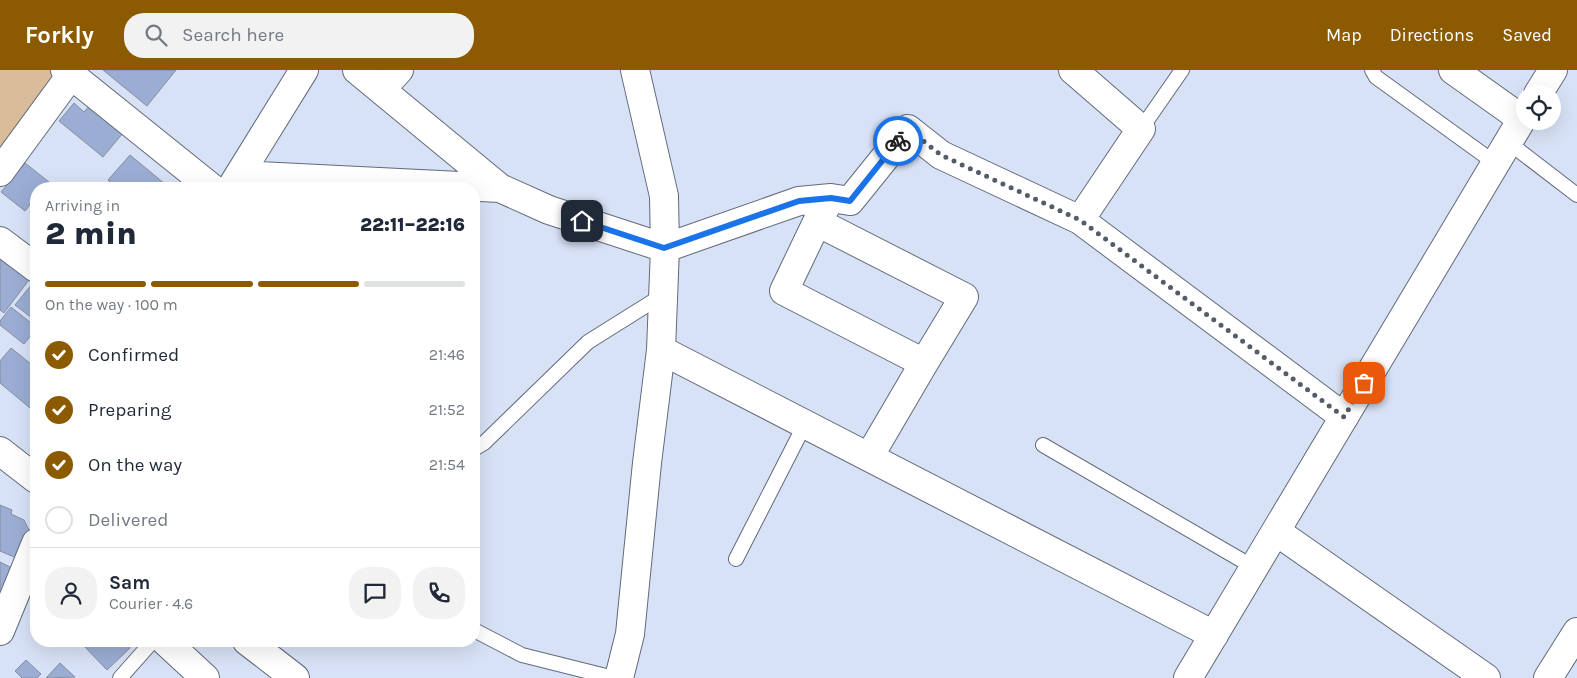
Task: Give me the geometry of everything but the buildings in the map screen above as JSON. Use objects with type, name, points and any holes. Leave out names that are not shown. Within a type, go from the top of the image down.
[{"type":"street","points":[[235,182],[304,70]]},
{"type":"street","points":[[357,70],[390,80],[500,188],[549,210],[664,248],[799,201],[831,198],[850,201],[908,129],[941,155],[1080,220],[1344,417]]},
{"type":"street","points":[[619,678],[630,634],[646,463],[661,350],[663,295],[664,196],[636,70]]},
{"type":"street","points":[[1073,70],[1141,129],[1080,220]]},
{"type":"street","points":[[1453,70],[1516,112]]},
{"type":"street","points":[[1544,85],[1553,70]]},
{"type":"street","points":[[0,172],[68,72],[204,182]]},
{"type":"street","points":[[1188,678],[1516,130]]},
{"type":"street","points":[[480,188],[500,188]]},
{"type":"street","points":[[831,198],[817,222],[784,290],[924,363]]},
{"type":"street","points":[[817,222],[964,297],[869,457]]},
{"type":"street","points":[[0,241],[30,264]]},
{"type":"street","points":[[661,350],[1214,635]]},
{"type":"street","points":[[0,451],[30,474]]},
{"type":"street","points":[[1277,532],[1486,678]]},
{"type":"street","points":[[0,631],[30,557]]},
{"type":"street","points":[[1548,678],[1577,632]]},
{"type":"street","points":[[172,647],[205,678]]},
{"type":"street","points":[[255,647],[295,678]]},
{"type":"lane","points":[[1141,129],[1182,70]]},
{"type":"lane","points":[[1372,70],[1376,77],[1502,153],[1577,195]]},
{"type":"lane","points":[[480,445],[588,342],[663,295]]},
{"type":"lane","points":[[736,559],[805,424]]},
{"type":"lane","points":[[1043,445],[1255,568]]},
{"type":"lane","points":[[480,633],[522,655],[614,678]]},
{"type":"lane","points":[[120,678],[147,647]]},
{"type":"shaded area","points":[[0,70],[51,70],[55,74],[0,161]]},
{"type":"way so far","points":[[898,141],[908,129],[941,155],[1080,220],[1344,417],[1364,383]]},
{"type":"route","points":[[582,221],[664,248],[799,201],[831,198],[850,201],[898,141]]}]
